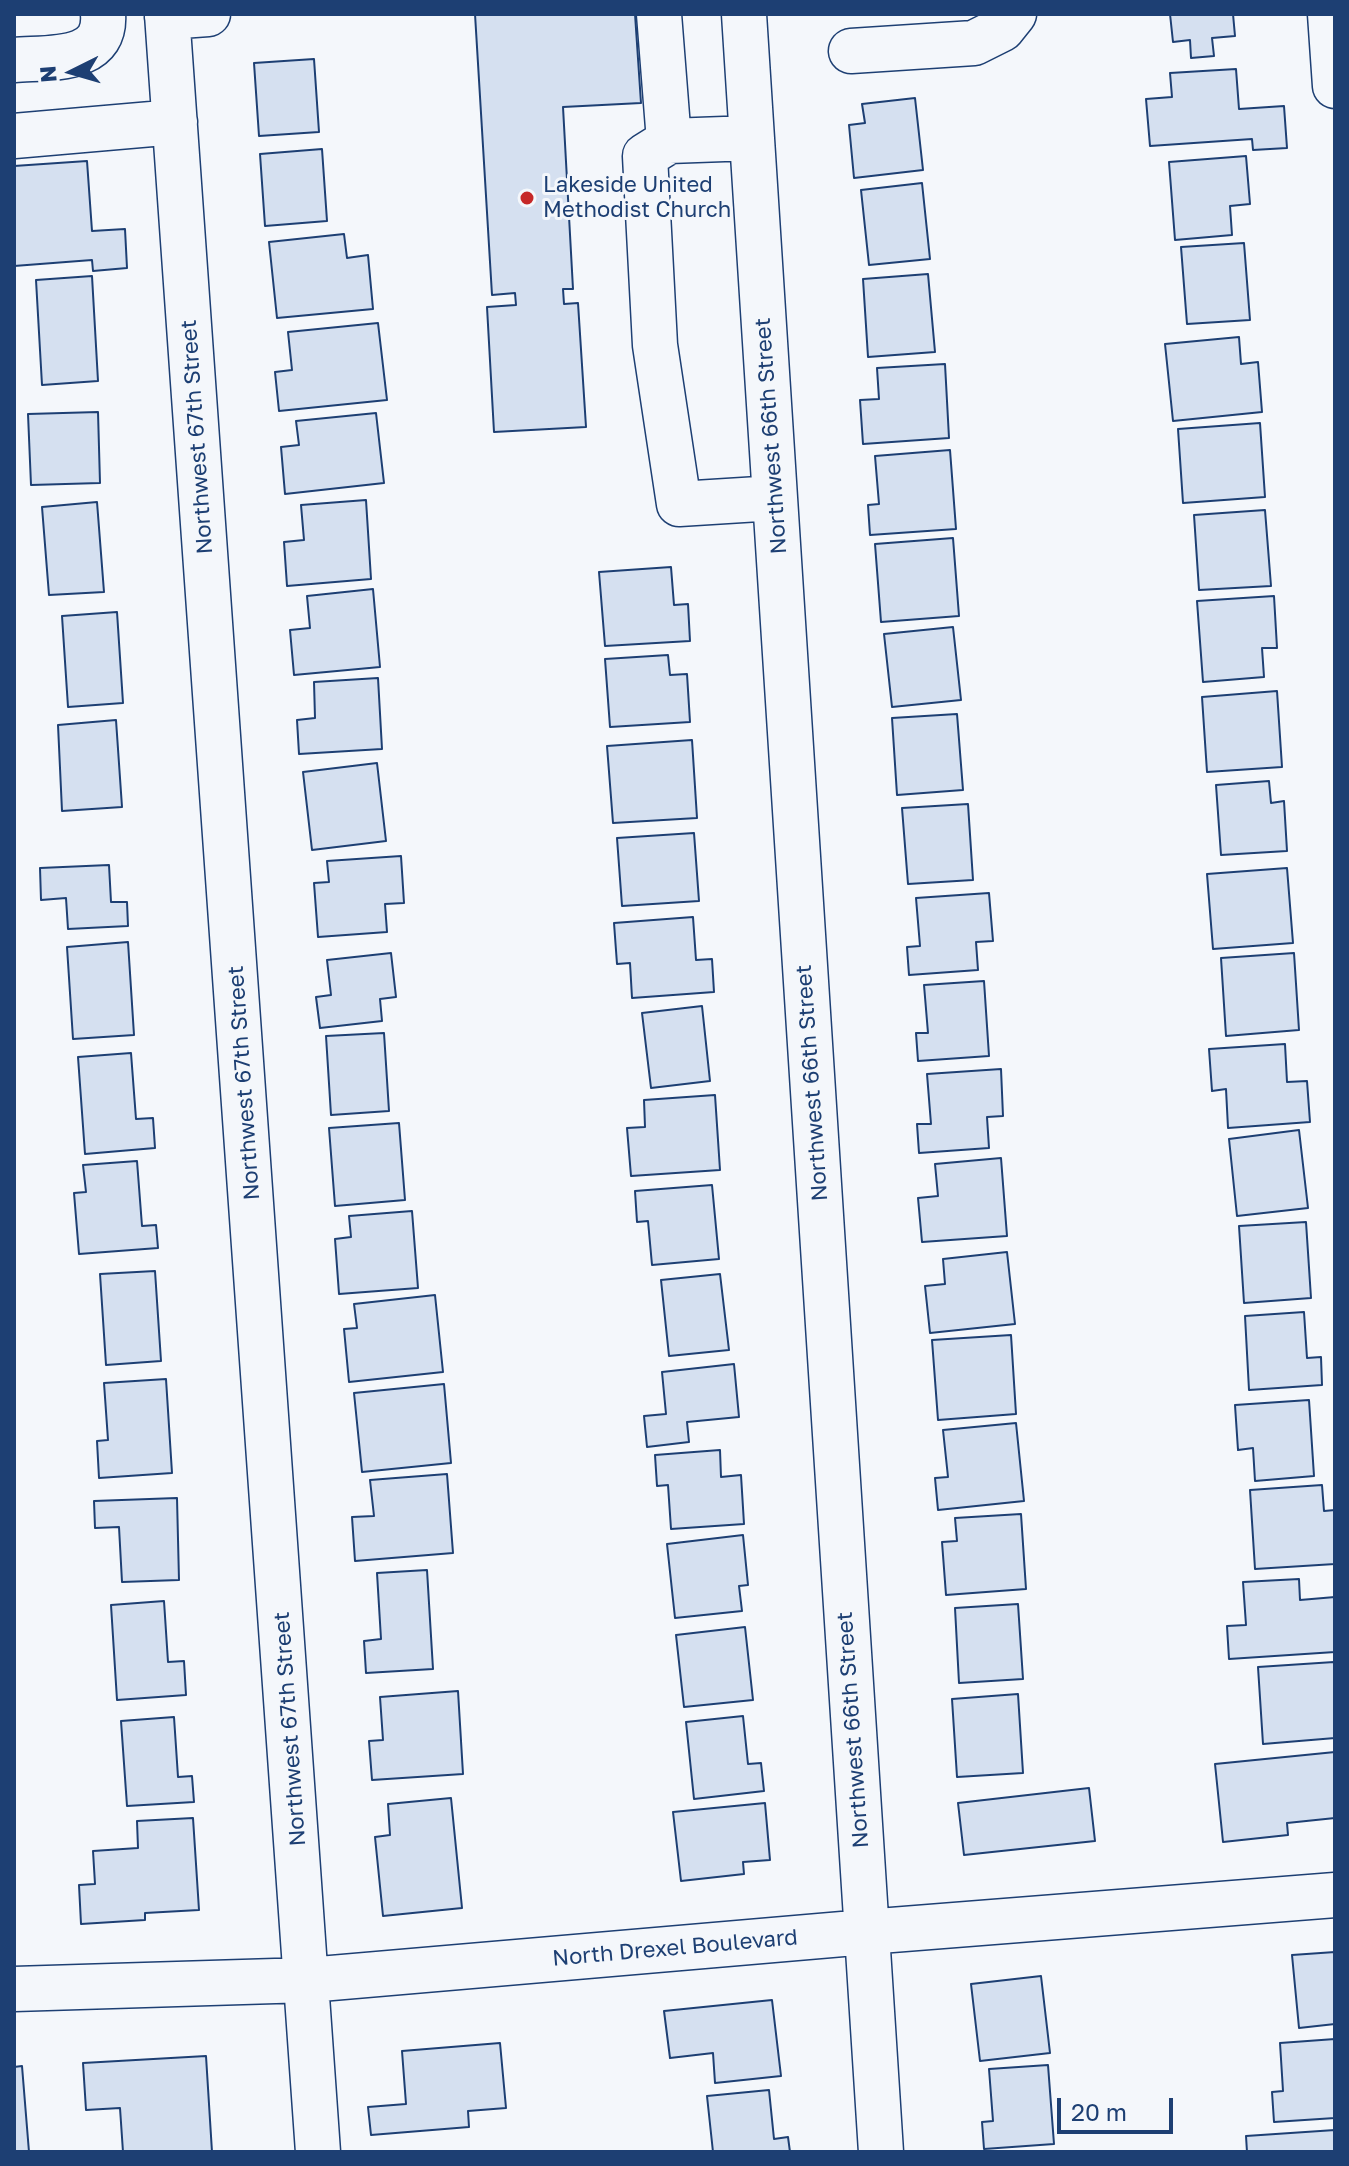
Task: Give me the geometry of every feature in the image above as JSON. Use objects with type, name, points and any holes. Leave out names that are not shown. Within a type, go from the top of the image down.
[{"type":"street","points":[[14,60],[74,54],[90,49],[99,39],[103,14]]},
{"type":"street","points":[[659,14],[669,141]]},
{"type":"street","name":"Northwest 66th Street","points":[[744,14],[881,2152]]},
{"type":"street","points":[[851,51],[974,43],[1002,29],[1014,14]]},
{"type":"street","points":[[1330,14],[1335,86]]},
{"type":"street","name":"Northwest 67th Street","points":[[181,15],[175,122],[318,2152]]},
{"type":"street","points":[[14,136],[175,122]]},
{"type":"street","points":[[752,138],[669,141],[645,156],[655,345],[679,504],[775,498]]},
{"type":"street","name":"North Drexel Boulevard","points":[[14,1989],[308,1980],[1335,1895]]},
{"type":"building","name":"Lakeside United Methodist Church","points":[[475,14],[635,14],[641,103],[563,107],[573,289],[563,289],[564,304],[578,303],[586,427],[494,432],[487,307],[516,305],[515,293],[492,295]]},
{"type":"building","points":[[1170,14],[1233,14],[1235,36],[1212,38],[1214,56],[1191,58],[1190,40],[1173,42]]},
{"type":"building","points":[[314,59],[319,132],[259,136],[254,63]]},
{"type":"building","points":[[1236,69],[1239,109],[1284,106],[1287,148],[1253,150],[1252,139],[1150,146],[1146,99],[1172,97],[1170,73]]},
{"type":"building","points":[[915,98],[923,170],[854,178],[849,125],[865,123],[862,104]]},
{"type":"building","points":[[322,149],[327,221],[265,226],[260,154]]},
{"type":"building","points":[[1246,156],[1250,204],[1230,206],[1232,235],[1175,240],[1169,162]]},
{"type":"building","points":[[87,161],[92,231],[125,229],[127,268],[93,271],[92,260],[14,266],[14,166]]},
{"type":"building","points":[[922,183],[930,259],[869,265],[861,190]]},
{"type":"building","points":[[344,234],[347,258],[368,255],[373,309],[277,318],[269,242]]},
{"type":"building","points":[[1244,243],[1250,320],[1187,324],[1181,247]]},
{"type":"building","points":[[928,274],[935,352],[868,357],[863,279]]},
{"type":"building","points":[[92,276],[98,381],[42,385],[36,280]]},
{"type":"building","points":[[378,323],[387,400],[279,411],[275,372],[292,370],[288,332]]},
{"type":"building","points":[[1239,337],[1241,364],[1258,362],[1262,412],[1173,421],[1165,344]]},
{"type":"building","points":[[945,364],[949,438],[863,444],[860,400],[879,399],[877,368]]},
{"type":"building","points":[[98,412],[100,483],[31,485],[28,414]]},
{"type":"building","points":[[376,413],[384,483],[285,494],[281,447],[299,445],[296,421]]},
{"type":"building","points":[[1260,423],[1265,497],[1183,503],[1178,429]]},
{"type":"building","points":[[950,450],[956,529],[870,535],[868,505],[879,504],[875,456]]},
{"type":"building","points":[[366,500],[371,579],[287,586],[284,542],[304,540],[301,505]]},
{"type":"building","points":[[97,502],[104,592],[49,595],[42,507]]},
{"type":"building","points":[[1265,510],[1271,586],[1199,590],[1194,515]]},
{"type":"building","points":[[953,538],[959,616],[881,622],[875,544]]},
{"type":"building","points":[[671,567],[674,605],[688,604],[690,641],[605,646],[599,572]]},
{"type":"building","points":[[373,589],[380,667],[294,675],[290,630],[310,628],[307,596]]},
{"type":"building","points":[[1274,596],[1277,648],[1262,648],[1264,677],[1203,682],[1197,601]]},
{"type":"building","points":[[117,612],[123,703],[68,707],[62,616]]},
{"type":"building","points":[[953,627],[961,700],[892,707],[884,634]]},
{"type":"building","points":[[668,655],[670,675],[687,674],[690,722],[610,727],[605,659]]},
{"type":"building","points":[[378,678],[382,749],[299,754],[297,720],[315,718],[314,682]]},
{"type":"building","points":[[1277,691],[1282,767],[1207,772],[1202,697]]},
{"type":"building","points":[[957,714],[963,790],[897,795],[892,718]]},
{"type":"building","points":[[116,720],[122,807],[62,811],[58,725]]},
{"type":"building","points":[[692,740],[697,818],[613,823],[607,746]]},
{"type":"building","points":[[377,763],[386,841],[312,850],[303,772]]},
{"type":"building","points":[[1269,781],[1271,803],[1284,801],[1287,851],[1221,855],[1216,785]]},
{"type":"building","points":[[968,804],[973,880],[908,884],[902,808]]},
{"type":"building","points":[[694,833],[699,901],[622,906],[617,838]]},
{"type":"building","points":[[401,856],[404,903],[385,904],[387,932],[318,937],[314,883],[329,882],[327,861]]},
{"type":"building","points":[[109,865],[111,902],[127,902],[128,926],[68,929],[66,898],[41,900],[40,868]]},
{"type":"building","points":[[1287,868],[1293,943],[1213,949],[1207,874]]},
{"type":"building","points":[[989,893],[993,941],[976,942],[978,970],[909,975],[907,947],[920,946],[916,898]]},
{"type":"building","points":[[693,917],[696,960],[712,959],[714,992],[632,998],[630,963],[617,964],[614,923]]},
{"type":"building","points":[[128,942],[134,1035],[73,1039],[67,947]]},
{"type":"building","points":[[391,953],[396,997],[380,999],[382,1021],[320,1028],[316,997],[331,995],[327,960]]},
{"type":"building","points":[[1294,953],[1299,1030],[1226,1036],[1221,958]]},
{"type":"building","points":[[984,981],[989,1056],[918,1061],[916,1033],[928,1033],[924,985]]},
{"type":"building","points":[[702,1006],[710,1081],[651,1088],[642,1013]]},
{"type":"building","points":[[384,1033],[389,1111],[331,1115],[326,1036]]},
{"type":"building","points":[[1285,1044],[1287,1082],[1307,1081],[1310,1122],[1228,1128],[1226,1089],[1212,1091],[1209,1049]]},
{"type":"building","points":[[131,1053],[136,1119],[153,1118],[155,1148],[85,1154],[78,1057]]},
{"type":"building","points":[[1001,1069],[1003,1116],[987,1117],[989,1148],[919,1153],[917,1124],[931,1124],[927,1074]]},
{"type":"building","points":[[715,1095],[720,1170],[631,1176],[627,1128],[645,1127],[644,1100]]},
{"type":"building","points":[[399,1123],[405,1200],[335,1206],[329,1128]]},
{"type":"building","points":[[1299,1130],[1308,1208],[1237,1216],[1229,1139]]},
{"type":"building","points":[[1001,1158],[1007,1236],[922,1242],[918,1198],[938,1196],[935,1164]]},
{"type":"building","points":[[137,1161],[142,1226],[156,1225],[158,1248],[79,1254],[74,1193],[86,1192],[83,1165]]},
{"type":"building","points":[[712,1185],[719,1259],[652,1265],[648,1221],[637,1222],[635,1191]]},
{"type":"building","points":[[412,1211],[418,1288],[339,1294],[335,1239],[351,1237],[349,1216]]},
{"type":"building","points":[[1306,1222],[1311,1298],[1244,1303],[1239,1226]]},
{"type":"building","points":[[1007,1252],[1015,1324],[930,1333],[925,1286],[945,1284],[943,1259]]},
{"type":"building","points":[[155,1271],[161,1361],[106,1365],[100,1274]]},
{"type":"building","points":[[720,1274],[729,1350],[669,1356],[661,1280]]},
{"type":"building","points":[[435,1295],[443,1372],[349,1382],[344,1329],[357,1328],[354,1304]]},
{"type":"building","points":[[1304,1312],[1307,1358],[1321,1357],[1322,1385],[1249,1390],[1245,1316]]},
{"type":"building","points":[[1011,1335],[1016,1414],[938,1420],[932,1340]]},
{"type":"building","points":[[734,1364],[739,1417],[687,1422],[689,1442],[647,1447],[644,1416],[666,1414],[662,1372]]},
{"type":"building","points":[[166,1379],[172,1473],[99,1478],[97,1441],[108,1440],[104,1383]]},
{"type":"building","points":[[444,1384],[451,1463],[362,1472],[354,1393]]},
{"type":"building","points":[[1309,1400],[1314,1476],[1255,1481],[1253,1448],[1238,1450],[1235,1405]]},
{"type":"building","points":[[1016,1423],[1024,1501],[938,1510],[935,1478],[948,1477],[943,1430]]},
{"type":"building","points":[[720,1450],[721,1477],[741,1475],[744,1524],[671,1529],[668,1485],[657,1486],[655,1455]]},
{"type":"building","points":[[447,1474],[453,1553],[355,1561],[352,1517],[374,1516],[370,1480]]},
{"type":"building","points":[[1322,1485],[1324,1511],[1335,1510],[1335,1564],[1255,1569],[1250,1490]]},
{"type":"building","points":[[177,1498],[179,1580],[122,1582],[119,1527],[95,1528],[94,1501]]},
{"type":"building","points":[[1021,1514],[1026,1589],[946,1595],[942,1542],[957,1541],[955,1518]]},
{"type":"building","points":[[743,1535],[748,1585],[739,1586],[742,1611],[675,1618],[667,1544]]},
{"type":"building","points":[[427,1570],[433,1669],[366,1673],[364,1641],[381,1639],[377,1573]]},
{"type":"building","points":[[1299,1579],[1300,1600],[1335,1597],[1335,1652],[1229,1659],[1227,1626],[1246,1625],[1243,1582]]},
{"type":"building","points":[[164,1601],[168,1662],[184,1661],[186,1695],[117,1700],[111,1605]]},
{"type":"building","points":[[1018,1604],[1023,1679],[959,1683],[955,1608]]},
{"type":"building","points":[[745,1627],[753,1700],[684,1707],[676,1635]]},
{"type":"building","points":[[1334,1662],[1335,1738],[1263,1744],[1258,1667]]},
{"type":"building","points":[[458,1691],[463,1774],[372,1780],[369,1741],[383,1740],[380,1697]]},
{"type":"building","points":[[1018,1694],[1023,1773],[957,1777],[952,1699]]},
{"type":"building","points":[[743,1716],[748,1764],[761,1763],[764,1791],[694,1799],[686,1722]]},
{"type":"building","points":[[174,1717],[178,1777],[192,1776],[194,1802],[127,1806],[121,1721]]},
{"type":"building","points":[[1335,1752],[1335,1818],[1287,1823],[1288,1835],[1223,1842],[1215,1764]]},
{"type":"building","points":[[1089,1788],[1095,1841],[964,1855],[958,1803]]},
{"type":"building","points":[[451,1798],[462,1908],[383,1916],[375,1837],[390,1835],[388,1804]]},
{"type":"building","points":[[765,1803],[770,1860],[743,1862],[744,1874],[681,1881],[673,1812]]},
{"type":"building","points":[[193,1818],[199,1910],[145,1913],[145,1920],[81,1924],[79,1885],[95,1884],[93,1851],[138,1848],[137,1821]]},
{"type":"building","points":[[1335,1952],[1335,2024],[1299,2028],[1292,1955]]},
{"type":"building","points":[[1041,1976],[1050,2053],[980,2061],[971,1984]]},
{"type":"building","points":[[772,2000],[781,2076],[715,2083],[713,2053],[670,2058],[664,2011]]},
{"type":"building","points":[[1335,2039],[1335,2118],[1274,2122],[1272,2092],[1283,2091],[1280,2043]]},
{"type":"building","points":[[500,2043],[506,2108],[468,2111],[469,2127],[371,2135],[368,2107],[406,2104],[402,2051]]},
{"type":"building","points":[[206,2056],[212,2152],[123,2152],[120,2108],[86,2110],[83,2063]]},
{"type":"building","points":[[1048,2065],[1054,2144],[984,2149],[982,2122],[993,2121],[989,2069]]},
{"type":"building","points":[[22,2066],[29,2152],[14,2152],[14,2067]]},
{"type":"building","points":[[769,2090],[774,2139],[788,2137],[790,2152],[713,2152],[707,2096]]},
{"type":"building","points":[[1335,2130],[1335,2152],[1247,2152],[1246,2136]]},
{"type":"place","name":"Lakeside United Methodist Church","points":[[527,198]]}]
